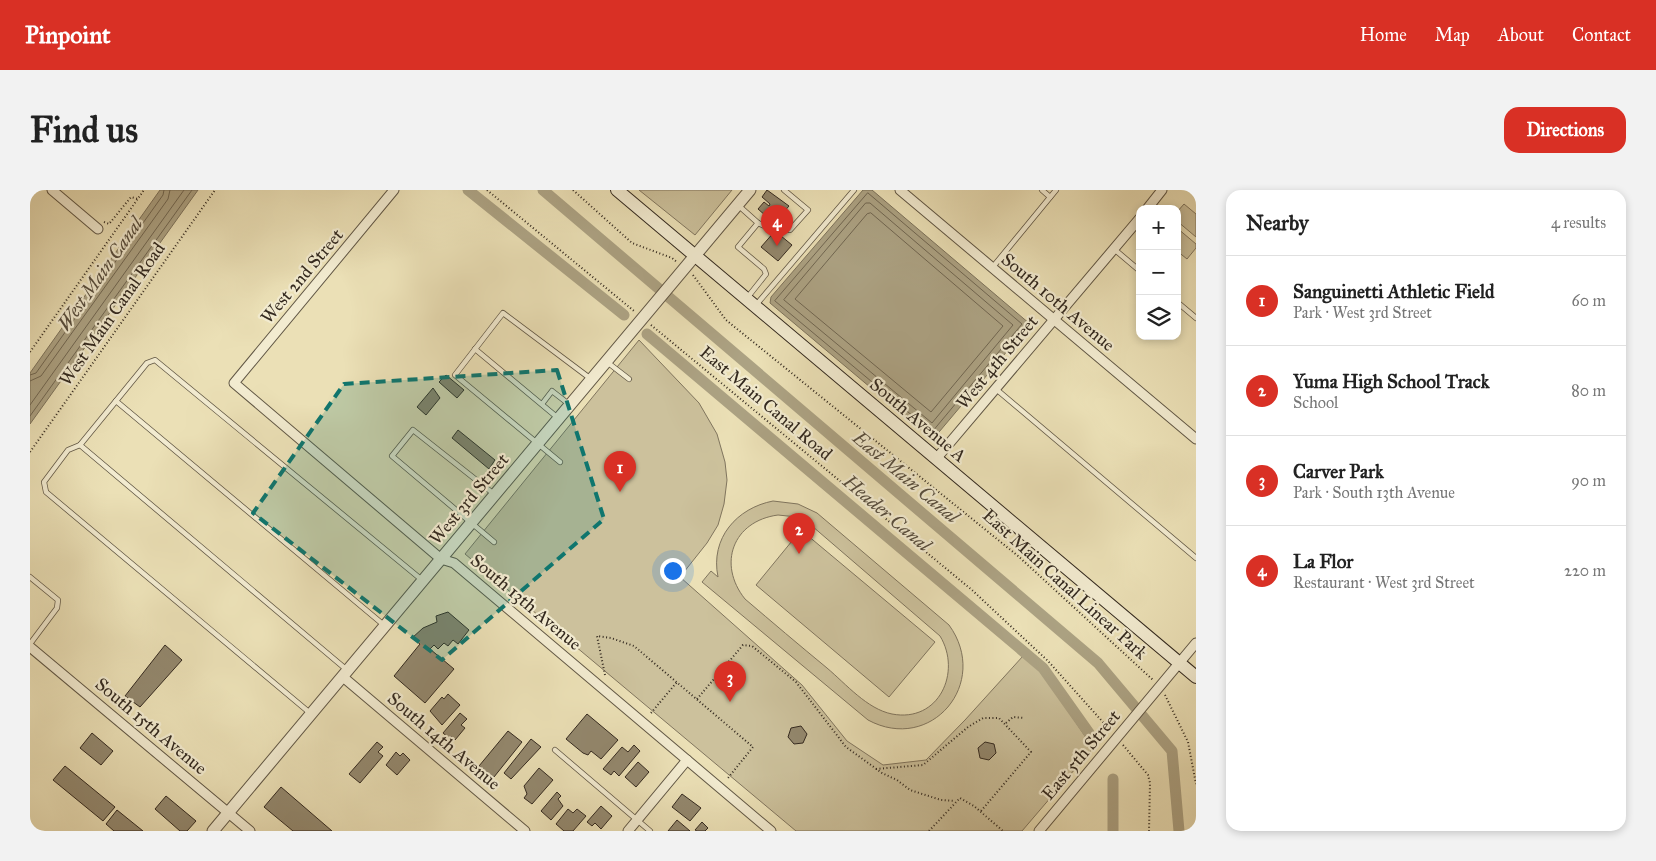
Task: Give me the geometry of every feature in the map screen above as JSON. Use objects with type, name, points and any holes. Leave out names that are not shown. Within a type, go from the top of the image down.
[{"type":"main road","name":"South Avenue A","points":[[617,190],[1196,677]]},
{"type":"street","points":[[52,190],[101,225]]},
{"type":"street","name":"West 2nd Street","points":[[234,383],[394,190]]},
{"type":"street","name":"South 10th Avenue","points":[[900,190],[1196,439]]},
{"type":"street","points":[[1150,205],[1162,190]]},
{"type":"street","name":"West 3rd Street","points":[[214,831],[749,191]]},
{"type":"street","name":"West 4th Street","points":[[936,459],[1136,223]]},
{"type":"street","name":"South 13th Avenue","points":[[234,383],[441,559],[454,563],[771,831]]},
{"type":"street","name":"East 5th Street","points":[[1039,831],[1196,643]]},
{"type":"street","name":"South 15th Avenue","points":[[30,645],[250,831]]},
{"type":"street","name":"South 14th Avenue","points":[[345,674],[526,831]]},
{"type":"street","points":[[628,831],[687,760]]},
{"type":"lane","points":[[738,206],[758,223],[769,228],[790,230],[808,210],[784,190]]},
{"type":"lane","points":[[751,303],[854,190]]},
{"type":"lane","points":[[1042,190],[1050,197]]},
{"type":"lane","points":[[992,268],[1056,190]]},
{"type":"lane","points":[[751,303],[766,274],[764,269],[738,247],[758,223]]},
{"type":"lane","points":[[1114,249],[1136,268]]},
{"type":"lane","points":[[1181,305],[1196,318]]},
{"type":"lane","points":[[560,462],[455,375],[503,313],[592,380]]},
{"type":"lane","points":[[475,350],[559,419]]},
{"type":"lane","points":[[311,714],[46,492],[44,482],[68,450],[80,445],[147,363],[155,360],[423,581]]},
{"type":"lane","points":[[607,362],[629,380]]},
{"type":"lane","points":[[995,388],[1196,558]]},
{"type":"lane","points":[[542,404],[552,391],[571,405]]},
{"type":"lane","points":[[116,401],[385,626]]},
{"type":"lane","points":[[494,542],[392,456],[413,430],[495,495]]},
{"type":"lane","points":[[80,445],[345,674]]},
{"type":"lane","points":[[30,577],[58,600],[57,608],[30,645]]},
{"type":"lane","points":[[556,750],[650,831]]},
{"type":"path","points":[[30,352],[144,190]]},
{"type":"path","name":"West Main Canal Road","points":[[30,452],[215,190]]},
{"type":"path","name":"East Main Canal Road","points":[[487,190],[646,315],[972,590],[1048,661],[1118,738],[1148,775],[1150,783],[1149,831]]},
{"type":"path","name":"East Main Canal Linear Park","points":[[573,190],[632,243],[672,258],[681,272],[698,279],[726,320],[1018,556],[1160,686],[1188,742],[1196,784]]},
{"type":"path","points":[[101,225],[109,224],[131,197],[138,199]]},
{"type":"path","points":[[30,344],[35,345]]},
{"type":"path","points":[[605,674],[597,636],[611,638],[634,646],[677,682],[753,747],[728,778]]},
{"type":"path","points":[[697,699],[743,646],[752,646],[796,682],[846,747],[876,769],[897,780],[910,790],[941,800],[960,798],[967,801],[1003,831]]},
{"type":"path","points":[[651,713],[677,682]]},
{"type":"path","points":[[1006,724],[1017,716],[1024,718]]},
{"type":"path","points":[[876,769],[923,765],[968,727],[983,718],[999,718],[1031,752],[981,811]]},
{"type":"path","points":[[930,831],[955,800]]},
{"type":"highlighted area","points":[[557,370],[604,519],[442,660],[253,513],[344,384]]},
{"type":"shaded area","points":[[639,190],[732,190],[695,235]]},
{"type":"shaded area","points":[[1184,204],[1196,214],[1196,237],[1181,224],[1181,207]]},
{"type":"shaded area","points":[[1181,231],[1196,244],[1196,248],[1187,259],[1181,254]]},
{"type":"shaded area","points":[[639,340],[699,403],[717,434],[725,462],[727,480],[724,504],[718,525],[707,543],[680,577],[802,685],[847,741],[883,765],[926,760],[1023,656],[1042,672],[1093,748],[1022,831],[796,831],[465,554]]},
{"type":"shaded area","points":[[773,501],[798,504],[817,513],[949,625],[960,647],[963,669],[958,690],[948,707],[932,720],[913,728],[891,728],[868,720],[702,582],[711,571],[718,577],[718,550],[722,538],[729,527],[748,510]],"holes":[[[778,515],[797,517],[812,526],[940,636],[946,650],[947,679],[942,692],[934,703],[922,711],[908,715],[892,714],[874,707],[857,695],[745,599],[737,586],[732,572],[731,559],[734,546],[740,535],[750,526],[763,519]]]},
{"type":"shaded area","points":[[801,530],[935,642],[889,697],[756,585]]},
{"type":"water","points":[[160,190],[198,190],[30,424],[30,373]]},
{"type":"water","points":[[863,190],[872,190],[1030,324],[934,438],[927,435],[770,303],[771,297]]},
{"type":"building","points":[[767,190],[789,206],[782,214],[780,212],[777,215],[779,217],[774,223],[758,209],[764,202],[769,206],[770,204],[762,197]]},
{"type":"building","points":[[775,231],[792,245],[778,261],[761,247]]},
{"type":"building","points":[[446,375],[464,390],[457,398],[439,382]]},
{"type":"building","points":[[433,388],[440,398],[426,415],[417,407]]},
{"type":"building","points":[[458,430],[495,460],[489,469],[452,438]]},
{"type":"building","points":[[448,612],[469,630],[458,644],[453,640],[448,646],[444,643],[438,649],[434,645],[430,649],[454,669],[425,703],[394,676],[420,644],[412,638],[423,628],[437,622],[436,616]]},
{"type":"building","points":[[165,645],[182,660],[140,707],[125,696]]},
{"type":"building","points":[[448,694],[460,705],[442,725],[430,711],[442,697],[444,699]]},
{"type":"building","points":[[460,713],[467,719],[461,725],[465,728],[455,740],[443,733]]},
{"type":"building","points":[[587,714],[618,740],[601,759],[591,751],[588,755],[583,753],[566,739]]},
{"type":"building","points":[[801,726],[807,734],[803,743],[794,744],[788,737],[791,728]]},
{"type":"building","points":[[508,731],[522,742],[494,777],[479,766]]},
{"type":"building","points":[[92,733],[113,751],[101,765],[80,748]]},
{"type":"building","points":[[531,739],[541,747],[511,779],[504,773]]},
{"type":"building","points":[[377,742],[383,747],[378,752],[383,756],[360,783],[349,774]]},
{"type":"building","points":[[985,742],[994,744],[996,753],[989,760],[980,758],[978,748]]},
{"type":"building","points":[[634,745],[640,751],[619,776],[614,771],[611,775],[603,769],[622,747],[628,752]]},
{"type":"building","points":[[396,752],[400,756],[403,753],[410,760],[397,775],[386,765]]},
{"type":"building","points":[[638,762],[649,772],[636,787],[625,777]]},
{"type":"building","points":[[65,766],[115,807],[103,821],[53,780]]},
{"type":"building","points":[[539,768],[553,780],[532,804],[524,798],[527,794],[524,786]]},
{"type":"building","points":[[281,787],[332,831],[293,831],[264,807]]},
{"type":"building","points":[[557,792],[561,796],[558,799],[563,806],[551,820],[541,811]]},
{"type":"building","points":[[682,794],[701,808],[690,821],[672,807]]},
{"type":"building","points":[[166,796],[196,821],[187,831],[180,831],[155,809]]},
{"type":"building","points":[[601,806],[612,816],[601,829],[595,823],[592,826],[587,822]]},
{"type":"building","points":[[568,809],[573,813],[577,809],[586,816],[573,831],[564,831],[556,824]]},
{"type":"building","points":[[117,810],[143,831],[114,831],[106,824]]},
{"type":"building","points":[[677,820],[690,831],[668,831]]},
{"type":"building","points":[[702,822],[708,828],[705,831],[695,830]]},
{"type":"waterway","name":"Header Canal","points":[[468,190],[624,315]]},
{"type":"waterway","name":"East Main Canal","points":[[543,190],[1098,663],[1172,751],[1179,831]]},
{"type":"waterway","name":"Header Canal","points":[[647,334],[1043,668],[1089,733]]},
{"type":"waterway","name":"Header Canal","points":[[1113,779],[1113,831]]},
{"type":"place","name":"La Flor","points":[[777,246]]},
{"type":"place","name":"Sanguinetti Athletic Field","points":[[620,492]]},
{"type":"place","name":"Yuma High School Track","points":[[799,554]]},
{"type":"place","name":"Carver Park","points":[[730,702]]},
{"type":"water label","name":"West Main Canal","points":[[100,274]]}]
